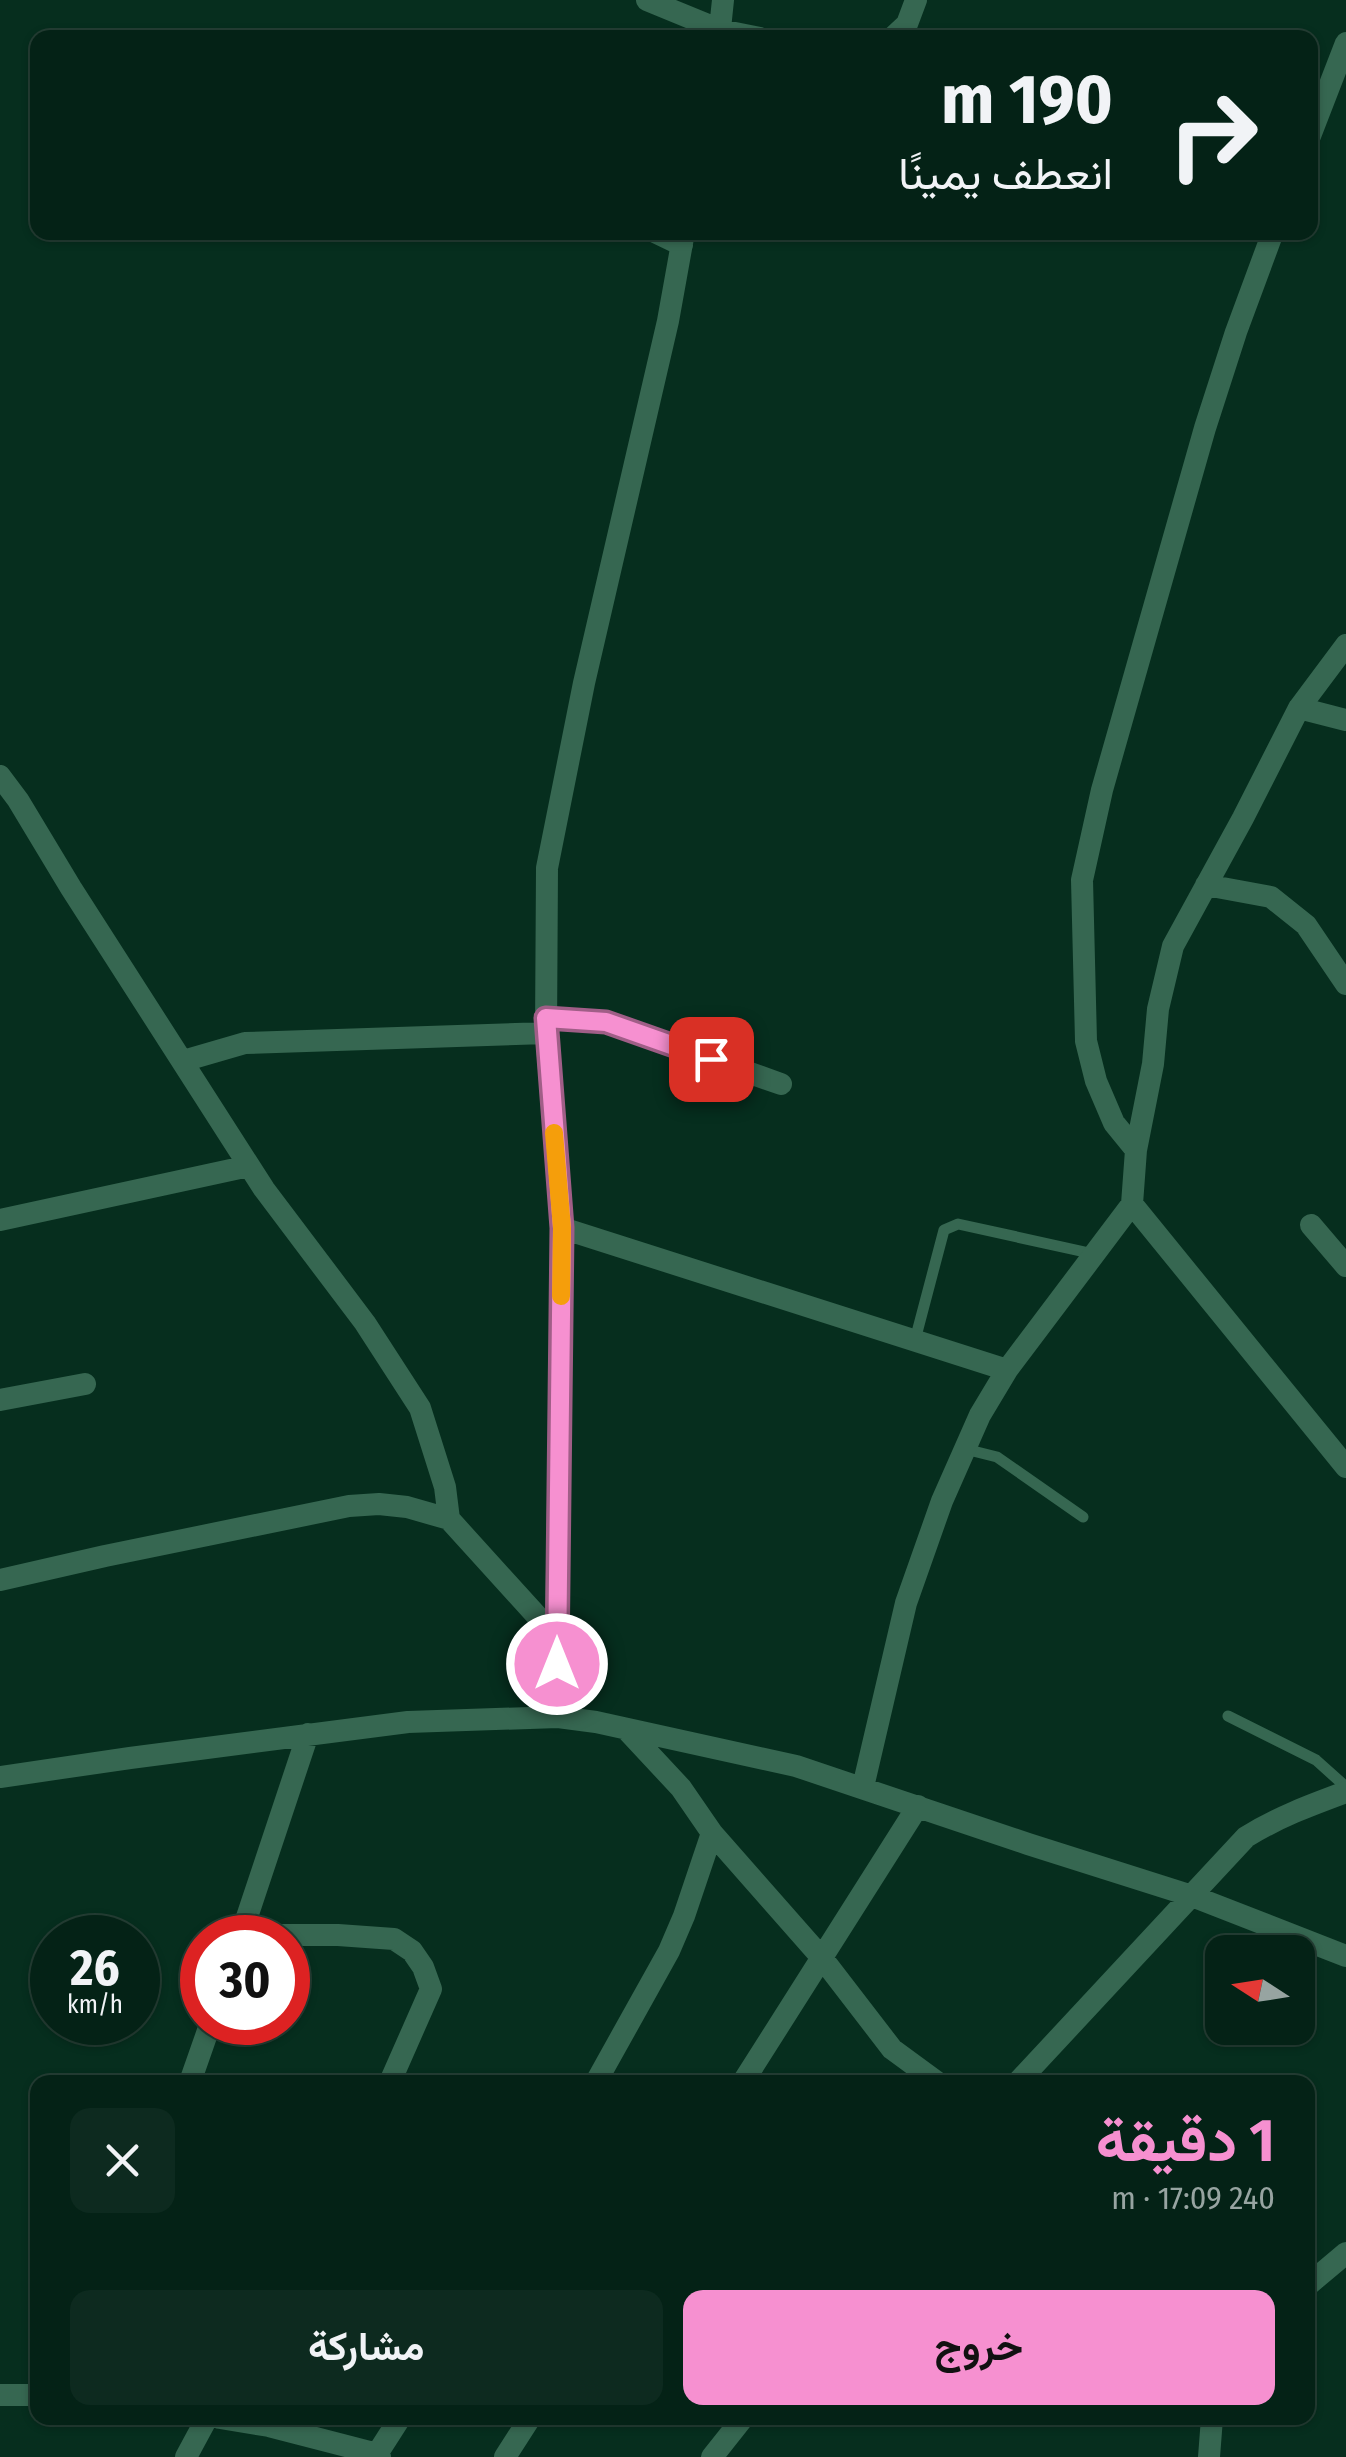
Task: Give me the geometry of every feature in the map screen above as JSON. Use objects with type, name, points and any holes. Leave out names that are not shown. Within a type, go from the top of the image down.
[{"type":"street","points":[[647,0],[711,30]]},
{"type":"street","points":[[720,30],[723,0]]},
{"type":"street","points":[[901,30],[916,0]]},
{"type":"street","points":[[1318,115],[1346,43]]},
{"type":"street","points":[[558,1718],[562,1228],[546,1025],[547,868],[683,240]]},
{"type":"street","points":[[1136,1150],[1114,1124],[1096,1081],[1086,1041],[1082,880],[1102,790],[1205,428],[1269,240]]},
{"type":"street","points":[[862,1787],[906,1603],[942,1501],[980,1416],[1007,1370],[1132,1204],[1136,1150],[1154,1064],[1158,1009],[1173,946],[1299,708],[1346,645]]},
{"type":"street","points":[[1299,708],[1346,720]]},
{"type":"street","points":[[0,776],[264,1189],[364,1322],[420,1408],[444,1487],[449,1519]]},
{"type":"street","points":[[1206,886],[1271,898],[1306,926],[1346,984]]},
{"type":"street","points":[[183,1062],[245,1043],[606,1022],[780,1084]]},
{"type":"street","points":[[0,1220],[249,1166]]},
{"type":"street","points":[[1132,1204],[1346,1466]]},
{"type":"street","points":[[1311,1225],[1346,1266]]},
{"type":"street","points":[[562,1228],[1007,1370]]},
{"type":"street","points":[[0,1400],[85,1384]]},
{"type":"street","points":[[0,1580],[349,1506],[379,1504],[449,1519],[556,1637]]},
{"type":"street","points":[[0,1777],[408,1722],[474,1718],[596,1722],[796,1766],[1192,1896],[1346,1956]]},
{"type":"street","points":[[626,1728],[822,1958],[892,2049],[927,2075]]},
{"type":"street","points":[[247,1915],[308,1734]]},
{"type":"street","points":[[1025,2075],[1246,1837],[1346,1789]]},
{"type":"street","points":[[747,2075],[918,1806]]},
{"type":"street","points":[[600,2075],[669,1951],[712,1833]]},
{"type":"street","points":[[310,1935],[394,1940],[412,1951],[423,1967],[431,1989],[393,2075]]},
{"type":"street","points":[[192,2075],[203,2045]]},
{"type":"street","points":[[1315,2279],[1346,2253]]},
{"type":"street","points":[[0,2395],[30,2395]]},
{"type":"street","points":[[186,2457],[203,2425]]},
{"type":"street","points":[[263,2425],[379,2456],[396,2425]]},
{"type":"street","points":[[504,2457],[525,2425]]},
{"type":"street","points":[[712,2457],[737,2425]]},
{"type":"street","points":[[1209,2457],[1211,2425]]},
{"type":"lane","points":[[915,1340],[944,1230],[958,1224],[1094,1254]]},
{"type":"lane","points":[[965,1450],[997,1457],[1083,1517]]},
{"type":"lane","points":[[1228,1716],[1316,1760],[1346,1789]]},
{"type":"slow traffic","points":[[554,1133],[562,1228],[561,1296]]},
{"type":"route","points":[[557,1664],[562,1228],[546,1018],[606,1022],[711,1059]]}]
